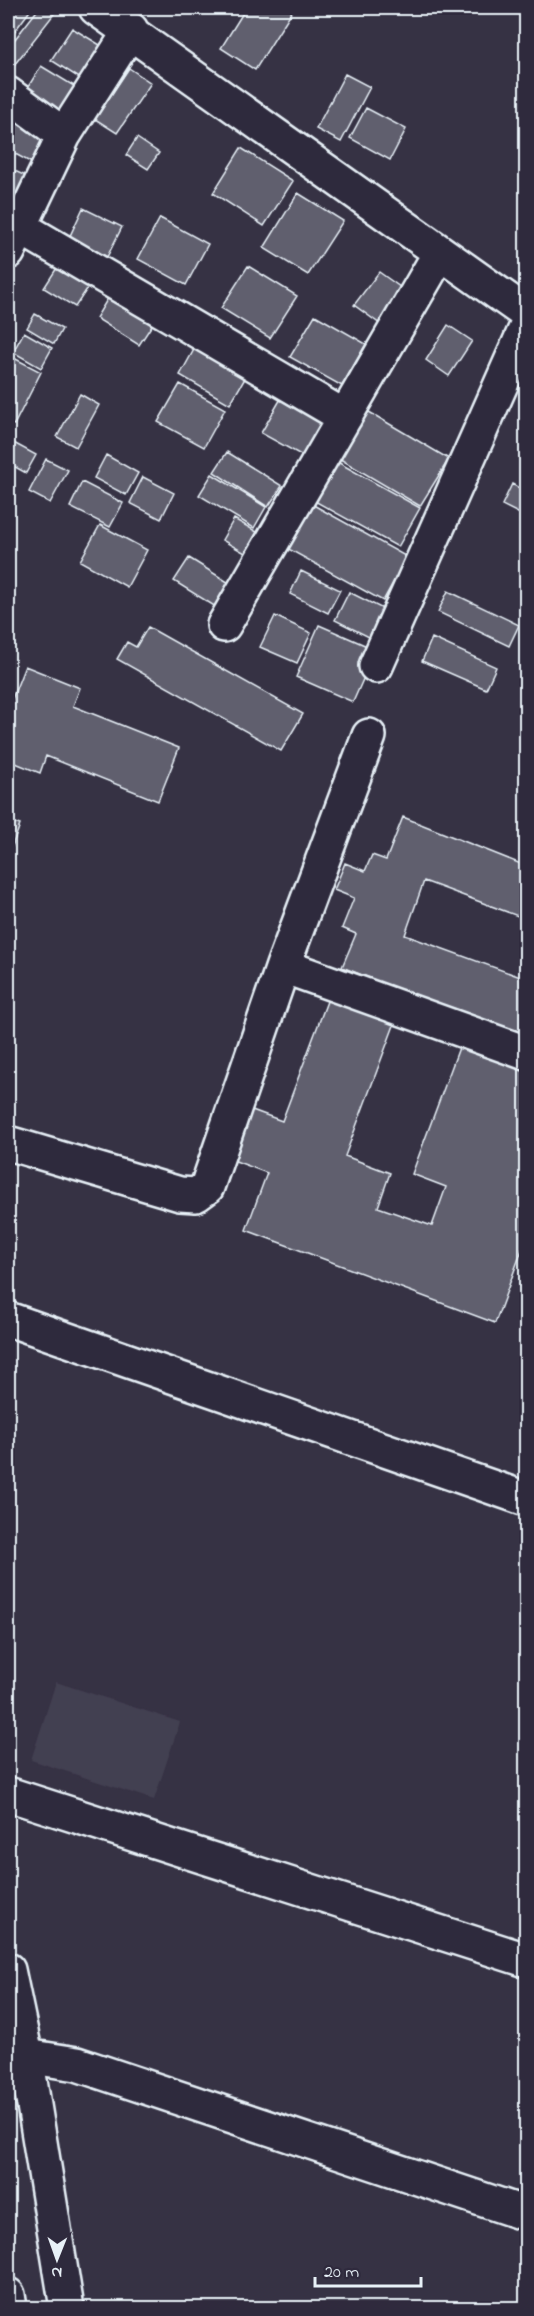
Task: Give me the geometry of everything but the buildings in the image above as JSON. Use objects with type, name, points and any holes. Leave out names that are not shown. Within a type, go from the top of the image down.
[{"type":"street","points":[[96,8],[131,30],[526,313]]},
{"type":"street","points":[[131,30],[63,135],[11,233],[345,417]]},
{"type":"street","points":[[8,94],[63,135]]},
{"type":"street","points":[[224,625],[440,253]]},
{"type":"street","points":[[376,666],[526,328]]},
{"type":"street","points":[[8,1143],[180,1194],[196,1195],[207,1187],[283,966],[369,736]]},
{"type":"street","points":[[283,966],[526,1053]]},
{"type":"street","points":[[8,1319],[526,1499]]},
{"type":"street","points":[[8,1794],[526,1960]]},
{"type":"street","points":[[8,1970],[26,2056],[67,2308]]},
{"type":"street","points":[[26,2056],[77,2064],[526,2214]]},
{"type":"street","points":[[8,2295],[10,2308]]},
{"type":"shaded area","points":[[56,1682],[180,1722],[154,1800],[31,1760]]}]
